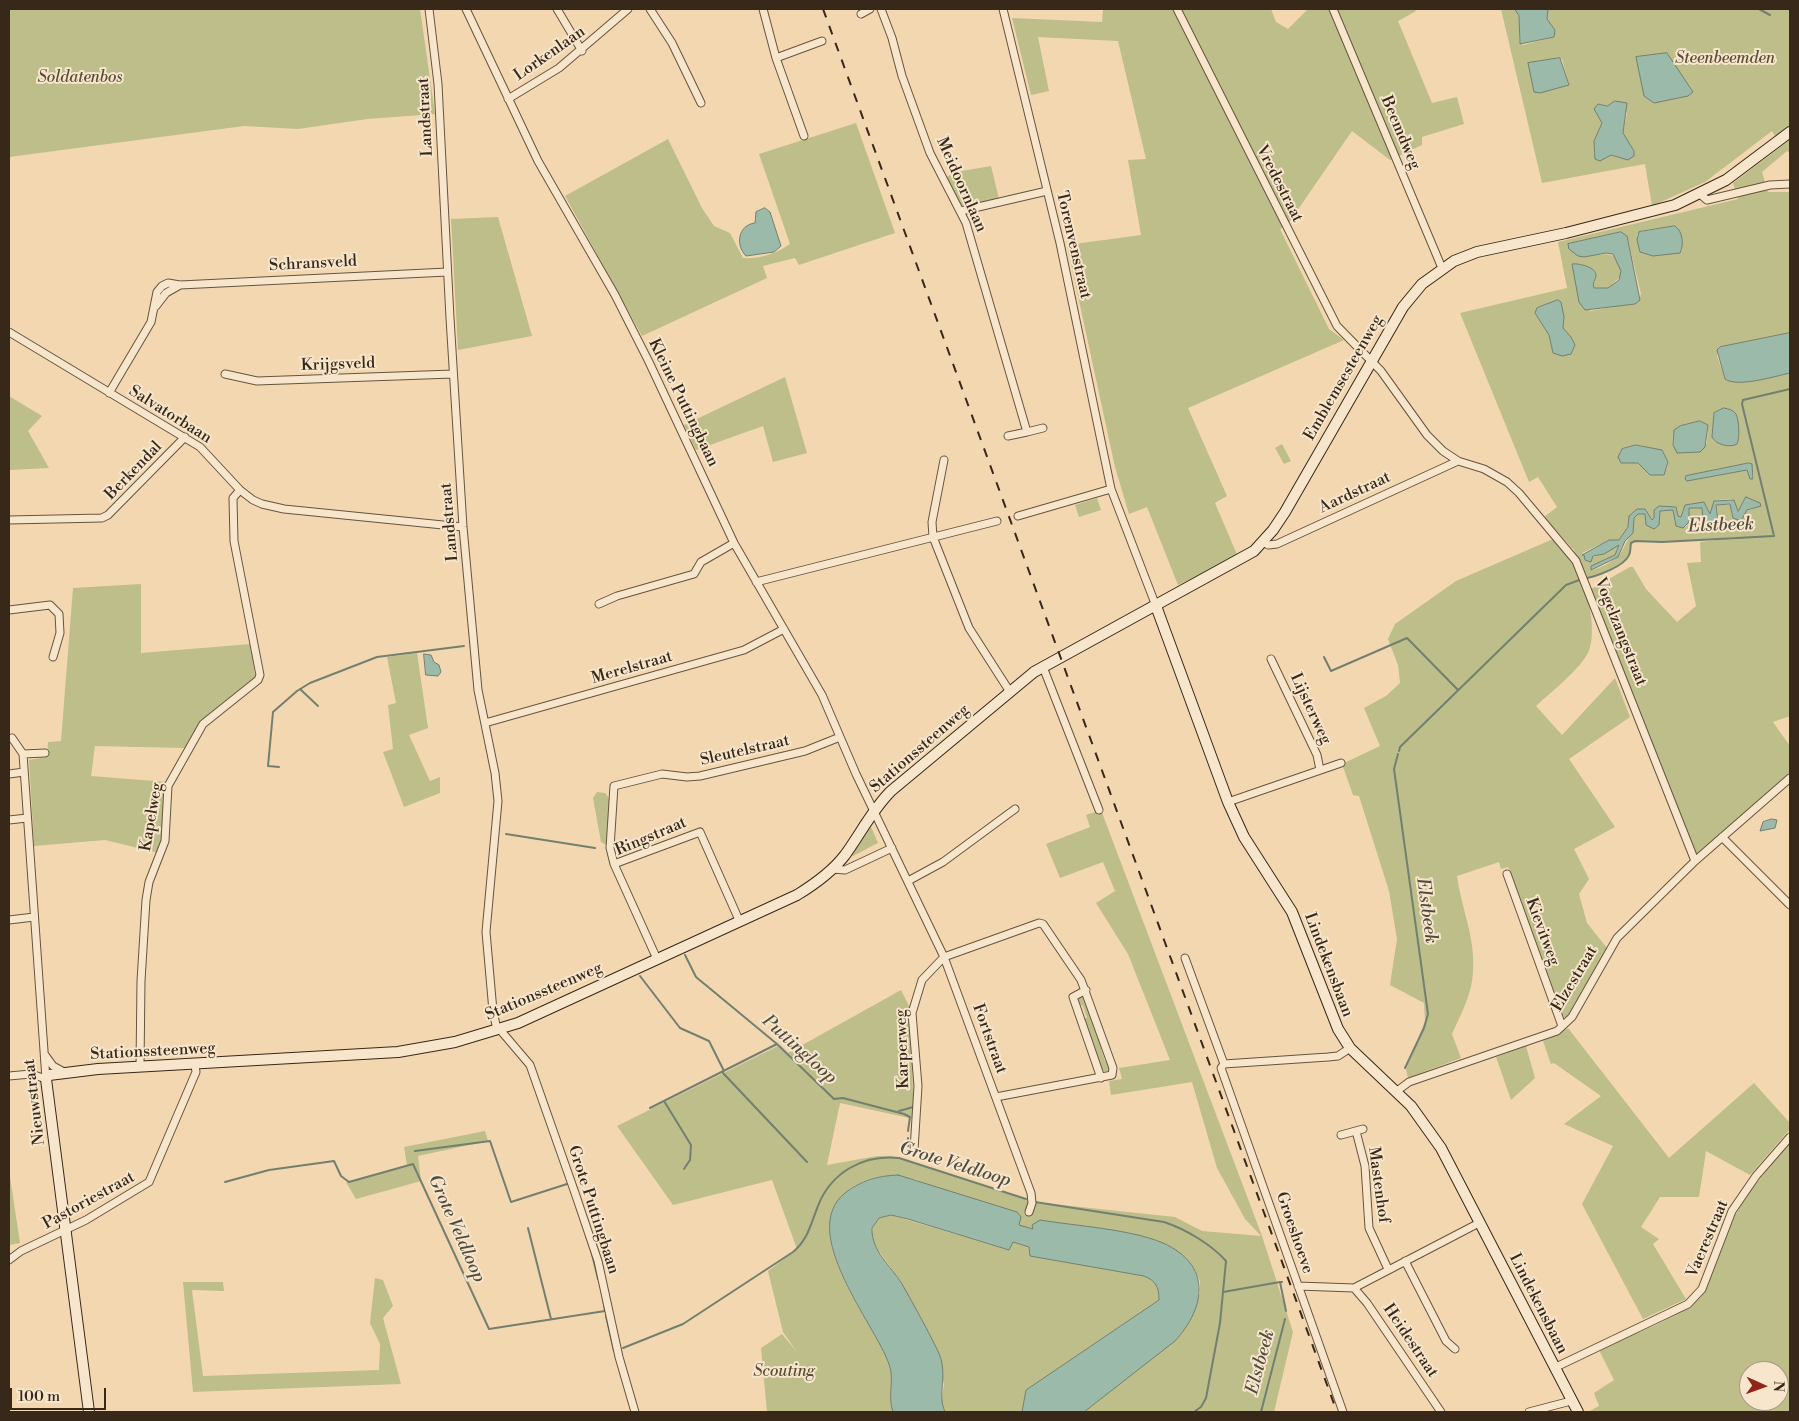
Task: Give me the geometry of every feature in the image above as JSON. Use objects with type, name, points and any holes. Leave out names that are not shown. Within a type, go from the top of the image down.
[{"type":"street","name":"Landstraat","points":[[429,9],[438,84],[447,272],[463,527],[478,690],[497,784],[498,801],[486,940],[494,1021],[499,1029]]},
{"type":"street","name":"Kleine Puttingbaan","points":[[466,9],[538,161],[615,295],[734,543],[822,695],[874,810]]},
{"type":"street","points":[[557,9],[582,50]]},
{"type":"street","name":"Lorkenlaan","points":[[508,99],[535,84],[582,50],[628,9]]},
{"type":"street","points":[[650,9],[672,43],[701,103]]},
{"type":"street","points":[[763,9],[776,58],[804,136]]},
{"type":"street","points":[[861,14],[870,9]]},
{"type":"street","name":"Meidoornlaan","points":[[881,9],[892,38],[902,76],[930,152],[961,211],[1027,432]]},
{"type":"street","name":"Torenvenstraat","points":[[1003,9],[1046,191],[1111,489],[1156,606]]},
{"type":"street","name":"Vredestraat","points":[[1176,9],[1337,326],[1372,362]]},
{"type":"street","name":"Beemdweg","points":[[1333,9],[1442,268]]},
{"type":"street","points":[[776,58],[822,41]]},
{"type":"street","name":"Emblemsesteenweg","points":[[1061,657],[1244,558],[1262,542],[1285,512],[1413,293],[1442,268],[1477,252],[1655,212],[1700,194],[1726,180],[1790,132]]},
{"type":"street","points":[[1726,180],[1732,194]]},
{"type":"street","name":"Emblemsesteenweg","points":[[1700,194],[1707,200],[1770,185],[1790,184]]},
{"type":"street","points":[[961,211],[1046,191]]},
{"type":"street","name":"Schransveld","points":[[109,393],[151,322],[156,292],[168,283],[180,285],[447,272]]},
{"type":"street","name":"Salvatorbaan","points":[[9,332],[185,437],[215,461],[240,490],[262,504],[284,509],[463,527]]},
{"type":"street","name":"Vogelzangstraat","points":[[1372,362],[1426,435],[1443,451],[1458,461],[1484,469],[1512,486],[1576,562],[1695,861]]},
{"type":"street","name":"Krijgsveld","points":[[225,374],[257,381],[453,374]]},
{"type":"street","points":[[1008,436],[1043,428]]},
{"type":"street","name":"Berkendal","points":[[9,520],[102,518],[108,516],[185,437]]},
{"type":"street","points":[[944,460],[932,522],[933,537],[969,628],[1010,692]]},
{"type":"street","name":"Aardstraat","points":[[1262,542],[1268,545],[1277,544],[1458,461]]},
{"type":"street","points":[[1018,516],[1111,489]]},
{"type":"street","name":"Kapelweg","points":[[140,1067],[141,981],[146,891],[165,841],[168,786],[203,724],[258,680],[260,675],[234,541],[233,498],[240,490]]},
{"type":"street","points":[[756,582],[997,521]]},
{"type":"street","points":[[599,604],[617,596],[694,574],[700,562],[734,543]]},
{"type":"street","points":[[9,610],[50,605],[59,614],[60,633],[53,657]]},
{"type":"street","name":"Lindekensbaan","points":[[1156,606],[1228,802],[1244,837],[1292,912],[1329,1012],[1350,1048],[1397,1091],[1425,1124],[1441,1148],[1578,1412]]},
{"type":"street","name":"Merelstraat","points":[[484,723],[744,650],[784,629]]},
{"type":"street","name":"Stationssteenweg","points":[[46,1079],[49,1074],[65,1072],[398,1052],[455,1042],[518,1023],[797,895],[832,869],[854,842],[874,810],[891,791],[1010,692],[1043,667],[1061,657]]},
{"type":"street","name":"Lijsterweg","points":[[1271,659],[1317,755],[1320,770]]},
{"type":"street","points":[[1043,667],[1099,810]]},
{"type":"street","name":"Sleutelstraat","points":[[614,864],[610,848],[614,786],[662,774],[687,777],[700,776],[805,751],[840,737]]},
{"type":"street","points":[[9,774],[24,772],[22,754],[12,738]]},
{"type":"street","points":[[22,754],[45,753]]},
{"type":"street","name":"Lijsterweg","points":[[1228,802],[1341,763]]},
{"type":"street","name":"Nieuwstraat","points":[[24,772],[46,1079],[90,1412]]},
{"type":"street","points":[[1695,861],[1790,778]]},
{"type":"street","points":[[908,881],[943,862],[1016,809]]},
{"type":"street","name":"Fortstraat","points":[[874,810],[944,957],[1030,1193],[1030,1211]]},
{"type":"street","points":[[9,820],[27,818]]},
{"type":"street","name":"Ringstraat","points":[[657,959],[614,864],[700,832],[739,920]]},
{"type":"street","points":[[1722,836],[1790,905]]},
{"type":"street","name":"Stationssteenweg","points":[[832,869],[845,870],[892,848]]},
{"type":"street","name":"Elzestraat","points":[[1397,1091],[1409,1082],[1548,1034],[1562,1026],[1572,1017],[1617,938],[1695,861]]},
{"type":"street","name":"Kievitweg","points":[[1507,874],[1562,1026]]},
{"type":"street","points":[[9,920],[34,918]]},
{"type":"street","points":[[944,957],[1043,924],[1075,968],[1086,990],[1113,1068],[1112,1075],[996,1097]]},
{"type":"street","name":"Karperweg","points":[[914,1150],[918,1086],[912,1013],[922,980],[944,957]]},
{"type":"street","name":"Groeshoeve","points":[[1184,958],[1224,1064],[1221,1068],[1232,1104],[1288,1254],[1343,1412]]},
{"type":"street","points":[[1086,990],[1073,997],[1101,1078]]},
{"type":"street","name":"Grote Puttingbaan","points":[[499,1029],[530,1065],[598,1261],[619,1357],[635,1412]]},
{"type":"street","points":[[1224,1064],[1338,1056],[1350,1048]]},
{"type":"street","points":[[44,1052],[52,1066],[65,1072]]},
{"type":"street","name":"Pastoriestraat","points":[[9,1260],[21,1251],[66,1231],[149,1182],[196,1072],[195,1065]]},
{"type":"street","points":[[9,1076],[31,1074],[46,1079]]},
{"type":"street","name":"Mastenhof","points":[[1341,1135],[1360,1130],[1365,1166],[1369,1228],[1388,1269]]},
{"type":"street","name":"Vaerestraat","points":[[1554,1368],[1678,1310],[1697,1296],[1702,1289],[1732,1211],[1755,1178],[1790,1138]]},
{"type":"street","points":[[1298,1286],[1354,1288],[1479,1223]]},
{"type":"street","points":[[1405,1262],[1446,1341],[1455,1349]]},
{"type":"street","name":"Heidestraat","points":[[1354,1288],[1367,1303],[1441,1412]]},
{"type":"street","points":[[1530,1412],[1571,1401]]},
{"type":"green space","name":"Soldatenbos","points":[[9,9],[420,9],[435,114],[367,119],[298,129],[244,126],[9,157]]},
{"type":"green space","points":[[1103,9],[1271,9],[1276,22],[1288,29],[1308,9],[1415,9],[1416,11],[1398,21],[1432,103],[1457,97],[1464,124],[1422,137],[1422,145],[1390,160],[1352,131],[1288,224],[1280,229],[1329,329],[1344,340],[1188,408],[1227,496],[1215,503],[1238,557],[1178,585],[1147,507],[1129,514],[1115,467],[1067,245],[1141,235],[1128,160],[1146,159],[1118,41],[1038,37],[1049,91],[1031,95],[1012,18],[1102,22]]},
{"type":"green space","name":"Steenbeemden","points":[[1501,9],[1515,9],[1519,16],[1519,41],[1523,45],[1554,37],[1555,30],[1547,19],[1548,9],[1790,9],[1790,125],[1775,136],[1772,131],[1705,182],[1652,206],[1645,164],[1542,183]],"holes":[[[1557,58],[1562,59],[1569,85],[1539,61],[1544,62]],[[1615,101],[1627,113],[1623,133],[1634,151],[1628,160],[1611,155],[1604,159],[1594,154],[1594,141],[1602,123],[1594,109],[1600,104],[1607,106]]]},
{"type":"green space","points":[[856,123],[895,233],[799,265],[795,258],[763,266],[767,278],[642,336],[565,196],[668,139],[702,208],[714,226],[730,233],[743,258],[762,257],[779,251],[790,244],[759,154]]},
{"type":"green space","points":[[1790,140],[1790,153],[1787,151],[1762,172],[1768,192],[1790,192],[1790,333],[1720,347],[1717,356],[1725,379],[1745,382],[1790,373],[1790,716],[1773,722],[1790,746],[1790,776],[1698,854],[1695,854],[1591,589],[1633,567],[1646,589],[1677,622],[1696,606],[1687,563],[1701,562],[1700,542],[1740,537],[1662,542],[1635,541],[1631,543],[1629,557],[1626,560],[1601,574],[1588,578],[1574,550],[1544,517],[1557,507],[1538,477],[1529,482],[1460,313],[1567,288],[1558,242],[1738,199],[1733,183]],"holes":[[[1675,226],[1678,228],[1682,250],[1677,254],[1637,240],[1637,235],[1641,231]],[[1621,232],[1627,236],[1641,294],[1638,302],[1590,311],[1572,264],[1583,265],[1594,279],[1594,288],[1608,288],[1621,276],[1621,267],[1615,257],[1610,255],[1584,257],[1568,244]],[[1546,304],[1564,317],[1563,328],[1573,340],[1573,351],[1553,353],[1549,335],[1535,313],[1537,308]],[[1721,409],[1730,409],[1735,414],[1739,438],[1727,446],[1714,441],[1712,437],[1714,413]],[[1700,421],[1708,425],[1707,443],[1700,452],[1683,453],[1673,445],[1674,432],[1679,427]],[[1641,445],[1648,449],[1662,450],[1668,462],[1667,469],[1650,475],[1641,464],[1629,462],[1620,452],[1624,448]],[[1749,463],[1752,464],[1754,479],[1750,479],[1747,470],[1687,481],[1685,477]],[[1745,498],[1754,500],[1761,506],[1732,516],[1731,505],[1717,505],[1718,521],[1707,524],[1703,519],[1703,508],[1689,508],[1687,526],[1683,528],[1675,522],[1673,510],[1660,511],[1659,521],[1645,521],[1645,514],[1638,514],[1634,518],[1633,533],[1615,559],[1592,570],[1591,566],[1615,555],[1619,545],[1612,547],[1603,554],[1587,559],[1582,553],[1609,540],[1619,540],[1628,527],[1629,516],[1637,509],[1645,509],[1652,520],[1654,518],[1654,510],[1659,506],[1676,507],[1678,516],[1681,517],[1683,509],[1689,504],[1705,503],[1710,514],[1716,500],[1732,499],[1738,511]]]},
{"type":"green space","points":[[991,166],[999,199],[962,206],[946,177],[962,171]]},
{"type":"green space","points":[[498,217],[532,336],[458,350],[451,219]]},
{"type":"green space","points":[[785,377],[807,453],[773,462],[763,426],[696,450],[684,425]]},
{"type":"green space","points":[[9,396],[42,416],[28,431],[49,468],[9,470]]},
{"type":"green space","points":[[1282,444],[1291,461],[1284,464],[1275,448]]},
{"type":"green space","points":[[1097,498],[1101,510],[1079,517],[1075,505]]},
{"type":"green space","points":[[1553,539],[1568,556],[1581,576],[1591,618],[1591,640],[1589,650],[1580,664],[1536,706],[1562,735],[1615,678],[1630,717],[1569,759],[1615,827],[1574,849],[1589,879],[1579,894],[1587,923],[1607,948],[1567,1017],[1562,1017],[1508,867],[1501,869],[1499,862],[1457,876],[1470,935],[1473,960],[1471,988],[1452,1034],[1461,1058],[1408,1078],[1406,1069],[1425,1021],[1424,1003],[1390,985],[1397,939],[1389,891],[1359,796],[1353,795],[1342,764],[1380,746],[1364,708],[1386,696],[1400,683],[1398,665],[1388,639],[1395,624],[1456,581]]},
{"type":"green space","points":[[141,584],[141,653],[251,644],[255,677],[207,717],[191,736],[185,748],[95,746],[91,776],[167,782],[159,853],[105,840],[34,846],[29,760],[47,757],[48,742],[61,741],[73,588]]},
{"type":"green space","points":[[417,653],[428,728],[409,735],[430,781],[440,777],[440,793],[404,807],[383,752],[393,749],[388,705],[396,703],[387,657]]},
{"type":"green space","points":[[597,792],[605,793],[610,799],[606,845],[601,842],[593,798]]},
{"type":"green space","name":"Scouting","points":[[1101,810],[1262,1236],[1293,1332],[1274,1412],[1084,1412],[1097,1402],[1200,1294],[1200,1281],[1193,1268],[1033,1226],[1033,1229],[1024,1228],[917,1180],[890,1176],[872,1178],[848,1191],[834,1209],[830,1230],[833,1253],[843,1277],[889,1363],[891,1369],[891,1406],[893,1412],[767,1412],[761,1348],[782,1334],[797,1352],[783,1332],[768,1271],[797,1249],[772,1180],[673,1205],[617,1126],[780,1045],[788,1053],[901,990],[910,1008],[914,1119],[840,1103],[827,1165],[877,1156],[892,1156],[1034,1202],[1175,1217],[1202,1231],[1261,1236],[1245,1219],[1217,1168],[1192,1082],[1111,1095],[1109,1081],[1122,1079],[1119,1068],[1170,1060],[1128,954],[1096,903],[1115,891],[1103,862],[1060,878],[1046,844],[1090,827],[1086,815]]},
{"type":"green space","points":[[871,827],[878,843],[849,858],[851,856]]},
{"type":"green space","points":[[1083,994],[1106,1050],[1101,1049],[1105,1061],[1111,1064],[1108,1071],[1104,1071],[1100,1067],[1082,1018],[1087,1018],[1083,1006],[1077,1003],[1077,998]]},
{"type":"green space","points":[[1568,1028],[1669,1158],[1754,1083],[1790,1123],[1790,1129],[1750,1175],[1706,1151],[1699,1197],[1660,1197],[1641,1227],[1659,1239],[1653,1244],[1686,1299],[1643,1319],[1582,1204],[1613,1146],[1564,1124],[1601,1096],[1554,1063],[1551,1064],[1543,1041]]},
{"type":"green space","points":[[1526,1046],[1535,1078],[1511,1100],[1496,1057]]},
{"type":"green space","points":[[485,1131],[488,1141],[418,1156],[421,1181],[356,1199],[346,1182],[407,1165],[404,1147]]},
{"type":"green space","points":[[1790,1143],[1790,1412],[1588,1412],[1599,1406],[1594,1393],[1614,1380],[1599,1350],[1672,1317],[1697,1299],[1706,1289],[1733,1219],[1749,1192]]},
{"type":"green space","points":[[9,1170],[20,1243],[9,1245]]},
{"type":"green space","points":[[891,1215],[1009,1250],[1012,1242],[1029,1247],[1031,1256],[1144,1276],[1156,1285],[1159,1300],[1026,1390],[1022,1412],[945,1412],[941,1402],[944,1384],[901,1282],[874,1244],[872,1236],[873,1227],[879,1218]]},
{"type":"green space","points":[[375,1278],[383,1280],[393,1306],[383,1318],[401,1384],[193,1392],[183,1282],[223,1282],[224,1291],[192,1290],[203,1376],[379,1370],[380,1344],[370,1323]]},
{"type":"shaded area","points":[[1515,9],[1548,9],[1547,19],[1555,30],[1554,37],[1520,44],[1519,16]]},
{"type":"shaded area","points":[[1667,53],[1693,92],[1688,96],[1654,103],[1644,96],[1636,57]]},
{"type":"shaded area","points":[[1560,58],[1569,85],[1540,93],[1534,92],[1528,63]]},
{"type":"shaded area","points":[[1615,101],[1627,103],[1623,133],[1634,151],[1634,156],[1628,160],[1611,155],[1600,161],[1595,159],[1594,141],[1602,123],[1594,109],[1598,104],[1607,106]]},
{"type":"shaded area","points":[[765,208],[770,212],[781,246],[774,252],[746,256],[740,246],[740,236],[745,227],[755,223],[756,212]]},
{"type":"shaded area","points":[[1675,226],[1680,231],[1682,238],[1680,253],[1653,256],[1640,252],[1637,240],[1639,232]]},
{"type":"shaded area","points":[[1621,232],[1627,236],[1640,300],[1635,304],[1585,310],[1579,302],[1572,264],[1582,265],[1594,270],[1596,276],[1593,283],[1594,288],[1608,288],[1619,280],[1621,271],[1613,254],[1578,256],[1569,249],[1568,244]]},
{"type":"shaded area","points":[[1558,300],[1561,302],[1564,317],[1563,328],[1575,345],[1571,354],[1562,356],[1553,353],[1549,335],[1535,313],[1537,308]]},
{"type":"shaded area","points":[[1790,333],[1790,373],[1747,382],[1725,379],[1717,350],[1720,347]]},
{"type":"shaded area","points":[[1724,408],[1734,412],[1737,417],[1739,438],[1737,444],[1734,445],[1720,444],[1712,437],[1714,413]]},
{"type":"shaded area","points":[[1700,421],[1708,425],[1705,447],[1700,452],[1677,453],[1673,445],[1674,430],[1680,426]]},
{"type":"shaded area","points":[[1636,445],[1662,450],[1668,462],[1664,475],[1650,475],[1638,463],[1621,463],[1618,457],[1622,449]]},
{"type":"shaded area","points":[[1749,463],[1752,464],[1753,479],[1750,479],[1747,470],[1687,481],[1685,479],[1686,476]]},
{"type":"shaded area","points":[[1746,497],[1760,503],[1761,506],[1747,510],[1741,521],[1733,518],[1730,504],[1716,505],[1718,521],[1707,524],[1703,519],[1702,508],[1689,508],[1689,522],[1683,528],[1676,526],[1673,510],[1660,511],[1659,525],[1654,529],[1646,525],[1645,514],[1638,514],[1634,518],[1633,533],[1625,541],[1618,557],[1591,570],[1591,566],[1615,555],[1619,545],[1604,554],[1593,556],[1591,562],[1585,560],[1584,555],[1582,555],[1609,540],[1619,540],[1628,527],[1629,516],[1637,509],[1645,509],[1652,520],[1654,518],[1654,510],[1659,506],[1676,507],[1678,516],[1681,517],[1685,505],[1704,502],[1710,514],[1714,501],[1734,500],[1738,511]]},
{"type":"shaded area","points":[[424,654],[431,655],[434,662],[439,665],[441,672],[438,676],[426,675]]},
{"type":"shaded area","points":[[1772,819],[1777,820],[1775,828],[1760,831],[1763,822]]},
{"type":"shaded area","points":[[898,1175],[1017,1212],[1021,1217],[1019,1225],[1033,1229],[1032,1225],[1040,1220],[1119,1231],[1163,1243],[1179,1252],[1190,1263],[1197,1275],[1198,1301],[1193,1314],[1175,1341],[1084,1412],[1022,1412],[1026,1390],[1159,1300],[1156,1285],[1144,1276],[1030,1256],[1029,1247],[1013,1242],[1009,1250],[908,1219],[891,1215],[879,1218],[872,1228],[875,1244],[882,1258],[902,1284],[937,1349],[941,1358],[943,1375],[942,1397],[945,1412],[893,1412],[889,1364],[844,1278],[834,1254],[830,1231],[833,1210],[845,1193],[870,1180],[883,1176]]},
{"type":"waterway","points":[[1759,9],[1770,15]]},
{"type":"waterway","name":"Elstbeek","points":[[1587,578],[1617,567],[1630,554],[1631,543],[1635,541],[1662,542],[1774,536],[1742,404],[1743,400],[1790,389]]},
{"type":"waterway","name":"Elstbeek","points":[[1399,751],[1400,747],[1566,585],[1582,579]]},
{"type":"waterway","points":[[1324,657],[1331,671],[1407,638],[1458,690]]},
{"type":"waterway","name":"Puttingloop","points":[[279,767],[268,766],[273,712],[297,691],[310,683],[377,657],[464,646]]},
{"type":"waterway","points":[[300,689],[318,706]]},
{"type":"waterway","name":"Elstbeek","points":[[1398,754],[1394,769],[1428,1014],[1424,1028],[1405,1068]]},
{"type":"waterway","name":"Puttingloop","points":[[506,834],[595,848]]},
{"type":"waterway","name":"Puttingloop","points":[[685,955],[696,977],[777,1044],[834,1099],[843,1098],[904,1114],[910,1117],[908,1131]]},
{"type":"waterway","points":[[640,976],[680,1028],[709,1041],[724,1071]]},
{"type":"waterway","points":[[650,1108],[777,1044]]},
{"type":"waterway","points":[[723,1073],[807,1162]]},
{"type":"waterway","points":[[664,1101],[691,1145],[690,1160],[684,1169]]},
{"type":"waterway","points":[[899,1111],[913,1107]]},
{"type":"waterway","name":"Puttingloop","points":[[908,1138],[908,1146]]},
{"type":"waterway","points":[[415,1151],[490,1141],[511,1202],[567,1184]]},
{"type":"waterway","name":"Grote Veldloop","points":[[623,1348],[683,1324],[793,1252],[806,1237],[818,1206],[831,1184],[840,1175],[861,1162],[873,1159],[899,1158],[1026,1199]]},
{"type":"waterway","name":"Grote Veldloop","points":[[225,1182],[269,1170],[334,1161],[341,1176],[349,1182],[413,1164],[489,1329],[605,1311],[603,1298]]},
{"type":"waterway","name":"Grote Veldloop","points":[[1035,1202],[1164,1222],[1197,1238],[1226,1261],[1220,1323],[1206,1398],[1201,1407],[1194,1412]]},
{"type":"waterway","points":[[528,1228],[551,1319]]},
{"type":"waterway","points":[[591,1250],[598,1279]]},
{"type":"waterway","name":"Elstbeek","points":[[1282,1282],[1280,1282],[1286,1311]]},
{"type":"waterway","name":"Grote Veldloop","points":[[1223,1292],[1280,1282]]},
{"type":"waterway","name":"Grote Veldloop","points":[[606,1316],[614,1351]]},
{"type":"waterway","name":"Elstbeek","points":[[1261,1412],[1285,1319]]},
{"type":"railway","points":[[823,9],[1337,1412]]}]
